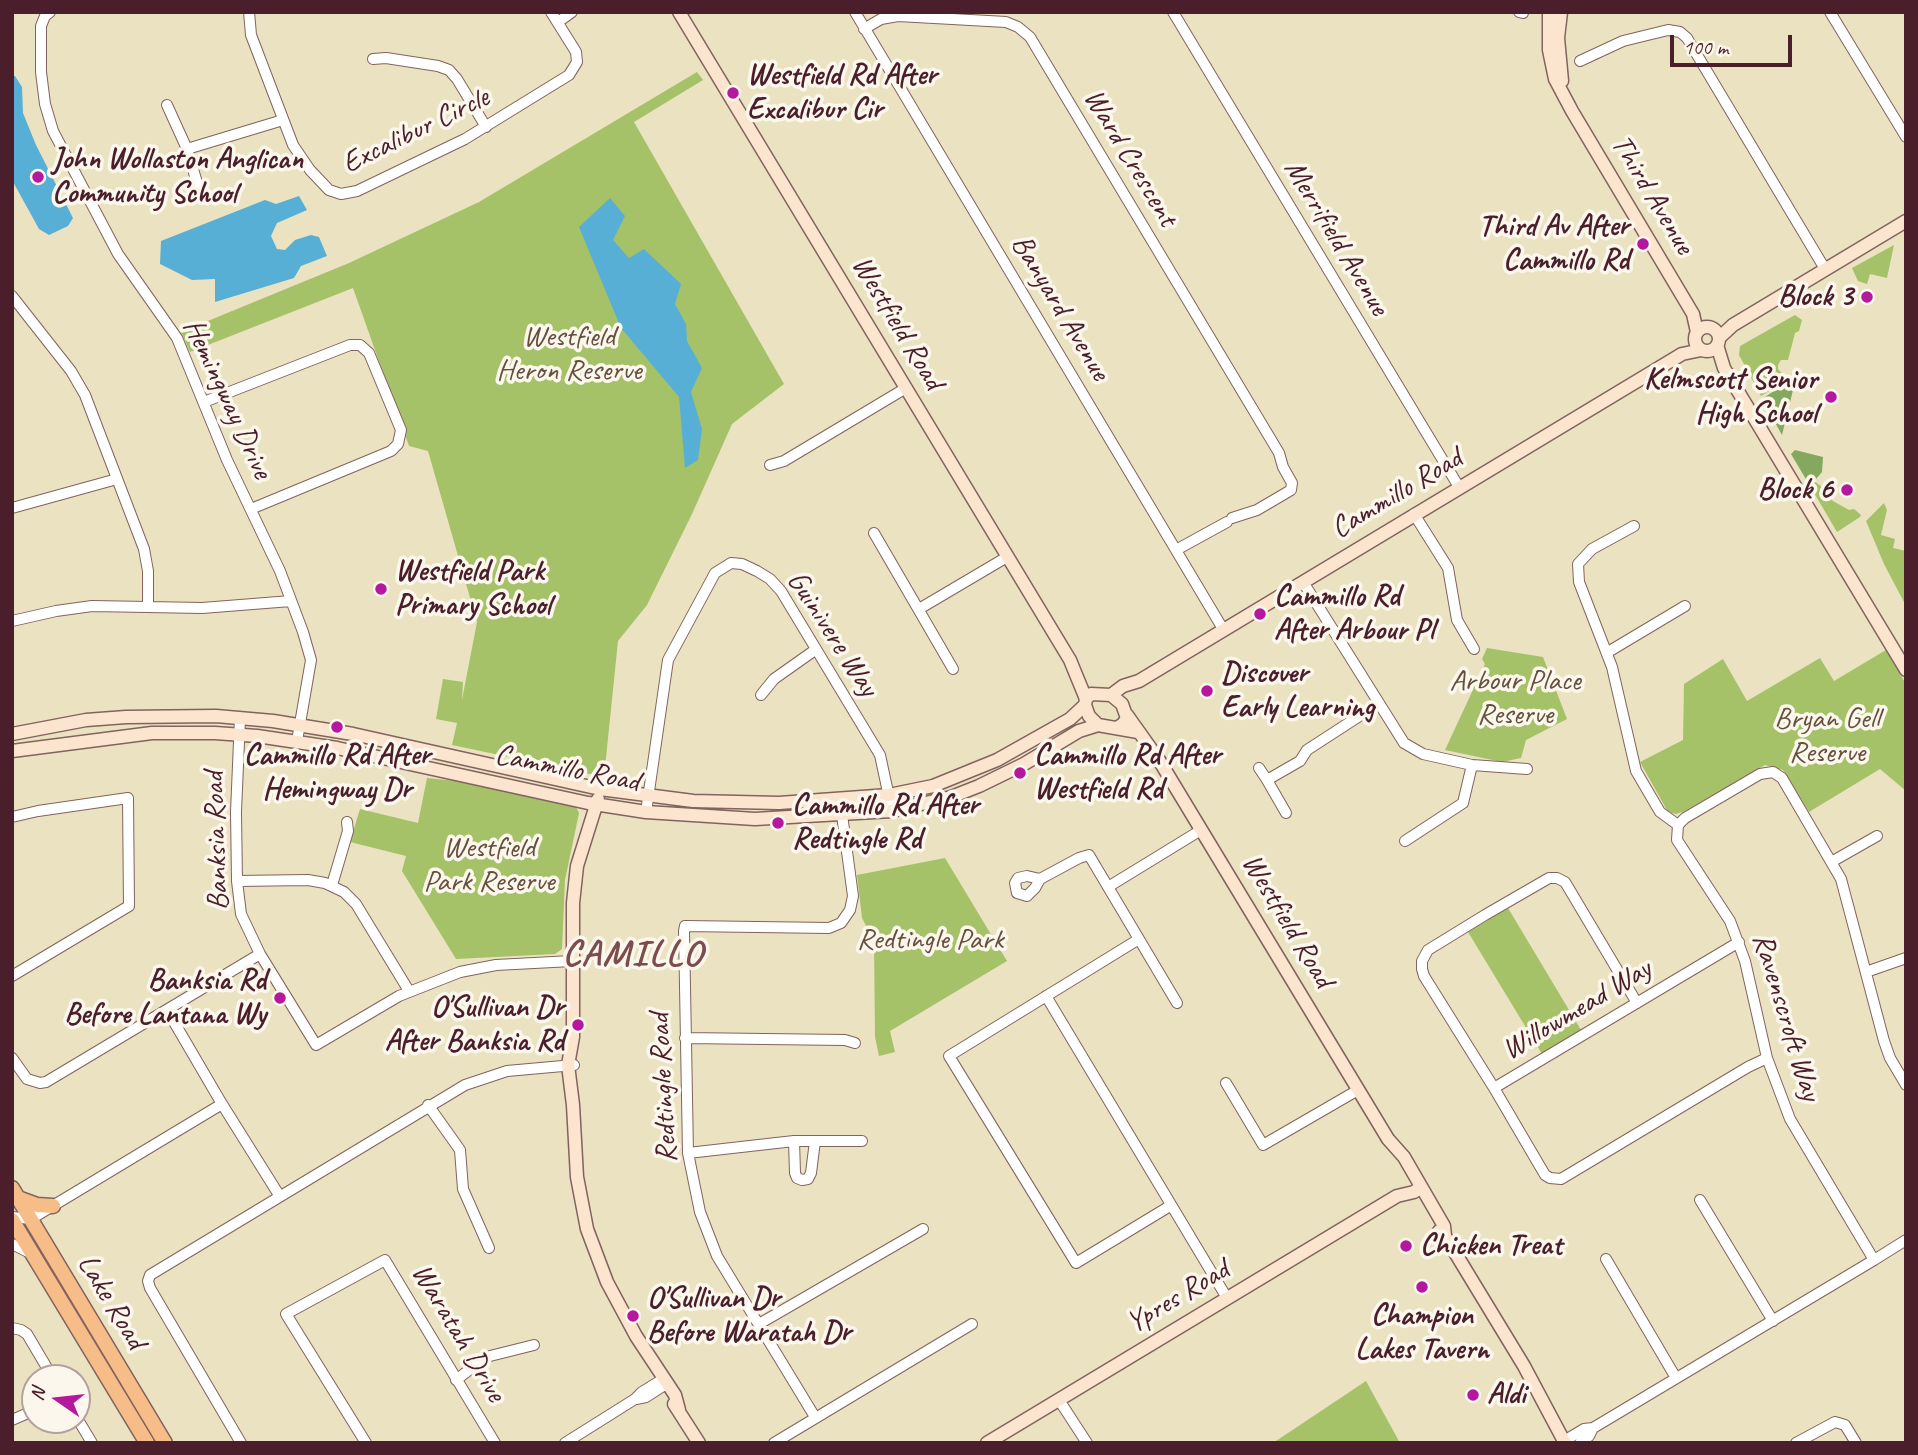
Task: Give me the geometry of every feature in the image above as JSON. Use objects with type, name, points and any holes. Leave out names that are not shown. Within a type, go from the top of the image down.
[{"type":"main road","name":"Westfield Road","points":[[679,12],[1070,660],[1089,699]]},
{"type":"main road","name":"Third Avenue","points":[[1549,12],[1548,34],[1552,66],[1566,102],[1707,339]]},
{"type":"main road","name":"Third Avenue","points":[[1560,12],[1559,54],[1566,102]]},
{"type":"main road","points":[[1906,221],[1707,339],[1906,670]]},
{"type":"main road","name":"Cammillo Road","points":[[1111,695],[1124,686],[1139,681],[1707,339]]},
{"type":"main road","name":"Cammillo Road","points":[[1125,710],[1139,681]]},
{"type":"main road","points":[[1117,728],[1125,723],[1125,710],[1111,695],[1089,699],[1089,716],[1098,725],[1138,732]]},
{"type":"main road","name":"Cammillo Road","points":[[12,734],[86,720],[126,717],[240,718],[353,734],[596,788],[648,796],[718,803],[840,800],[889,795],[933,786],[997,760],[1070,719],[1089,699]]},
{"type":"main road","name":"Westfield Road","points":[[1125,710],[1159,760],[1388,1139],[1404,1157],[1415,1185],[1444,1226],[1445,1236],[1571,1441]]},
{"type":"main road","name":"Cammillo Road","points":[[12,751],[152,733],[239,734],[298,741],[592,804],[646,812],[755,819],[892,811],[964,793],[1024,764],[1079,731],[1098,725]]},
{"type":"main road","points":[[596,788],[574,889],[572,961],[573,1037],[576,1048],[571,1069],[577,1090],[573,1105],[577,1177],[587,1229],[607,1282],[653,1365],[659,1369],[661,1383],[675,1395],[679,1410],[699,1443]]},
{"type":"main road","name":"Ypres Road","points":[[987,1443],[1415,1185]]},
{"type":"main road","points":[[15,1193],[37,1205],[53,1206]]},
{"type":"main road","name":"Lake Road","points":[[15,1193],[165,1443]]},
{"type":"main road","name":"Lake Road","points":[[12,1219],[23,1248],[147,1443]]},
{"type":"street","name":"Excalibur Circle","points":[[249,12],[251,35],[293,145],[310,170],[329,190],[341,194],[357,191],[486,127],[564,79],[577,62],[576,52],[551,12]]},
{"type":"street","points":[[558,22],[572,12]]},
{"type":"street","name":"Banyard Avenue","points":[[855,12],[1223,629]]},
{"type":"street","name":"Merrifield Avenue","points":[[1173,12],[1459,487]]},
{"type":"street","points":[[1830,12],[1906,137]]},
{"type":"street","name":"Hemingway Drive","points":[[49,13],[41,26],[41,72],[45,104],[53,131],[118,254],[177,338],[227,460],[280,570],[291,601],[311,660],[298,741]]},
{"type":"street","name":"Ward Crescent","points":[[864,29],[881,19],[898,16],[1006,22],[1030,37],[1279,453],[1292,483],[1291,490],[1257,510],[1230,520],[1176,550]]},
{"type":"street","points":[[1580,61],[1623,41],[1668,30],[1680,32],[1687,38],[1825,269]]},
{"type":"street","points":[[373,59],[387,58],[449,70],[486,127]]},
{"type":"street","points":[[167,105],[187,149],[198,186]]},
{"type":"street","points":[[187,149],[283,120]]},
{"type":"street","points":[[12,296],[79,383],[146,557],[148,607]]},
{"type":"street","points":[[204,402],[350,345],[360,345],[369,353],[401,430],[398,444],[391,451],[251,509]]},
{"type":"street","points":[[770,465],[784,461],[906,388]]},
{"type":"street","points":[[13,506],[117,479]]},
{"type":"street","points":[[1414,514],[1448,568],[1457,620],[1474,649]]},
{"type":"street","name":"Ravenscroft Way","points":[[1634,526],[1592,549],[1578,565],[1579,582],[1608,652],[1636,771],[1660,812],[1678,825],[1677,840],[1724,910],[1740,942],[1767,1058],[1790,1119],[1874,1260]]},
{"type":"street","points":[[874,533],[953,669]]},
{"type":"street","points":[[919,609],[1007,557]]},
{"type":"street","name":"Guinivere Way","points":[[646,812],[668,660],[715,573],[731,563],[742,564],[770,579],[781,591],[880,755],[892,811]]},
{"type":"street","points":[[1303,582],[1404,743],[1423,754],[1472,765],[1527,769]]},
{"type":"street","points":[[12,621],[92,606],[210,608],[291,601]]},
{"type":"street","points":[[1608,652],[1685,606]]},
{"type":"street","points":[[761,695],[774,679],[815,650]]},
{"type":"street","points":[[1267,780],[1300,761],[1307,750],[1378,704]]},
{"type":"street","name":"Banksia Road","points":[[240,718],[236,812],[237,881],[241,914],[260,954],[316,1045],[410,991],[460,972],[485,967],[572,961]]},
{"type":"street","points":[[1405,841],[1463,803],[1472,765]]},
{"type":"street","points":[[1259,768],[1286,813]]},
{"type":"street","points":[[1678,825],[1685,818],[1760,774],[1773,772],[1782,778],[1833,861],[1841,879],[1890,1058],[1906,1085]]},
{"type":"street","points":[[12,817],[128,798],[129,906],[12,976]]},
{"type":"street","name":"Redtingle Road","points":[[815,1418],[718,1256],[700,1212],[688,1153],[685,926],[829,928],[841,923],[850,910],[853,896],[840,800]]},
{"type":"street","points":[[332,885],[348,831],[347,822]]},
{"type":"street","points":[[1108,887],[1201,830]]},
{"type":"street","points":[[1833,861],[1877,836]]},
{"type":"street","points":[[1040,879],[1089,855],[1177,1003]]},
{"type":"street","points":[[1494,1088],[1422,969],[1422,961],[1428,950],[1485,915],[1549,878],[1564,882],[1637,1003]]},
{"type":"street","points":[[237,881],[308,880],[332,885],[344,892],[356,904],[410,991]]},
{"type":"street","points":[[1139,939],[949,1056],[1076,1263],[1170,1206]]},
{"type":"street","name":"Willowmead Way","points":[[1740,942],[1494,1088],[1545,1175],[1561,1179],[1737,1073],[1767,1058]]},
{"type":"street","points":[[12,1058],[27,1079],[46,1082],[260,954]]},
{"type":"street","points":[[1866,972],[1906,958]]},
{"type":"street","points":[[1046,996],[1227,1298]]},
{"type":"street","points":[[167,1010],[279,1195]]},
{"type":"street","points":[[685,1038],[845,1040],[855,1043]]},
{"type":"street","points":[[241,1443],[145,1278],[428,1105],[474,1081],[507,1071],[571,1069]]},
{"type":"street","points":[[1226,1083],[1264,1145],[1358,1090]]},
{"type":"street","points":[[12,1219],[31,1219],[222,1104]]},
{"type":"street","points":[[428,1105],[460,1150],[464,1189],[489,1248]]},
{"type":"street","points":[[688,1153],[794,1141],[862,1141]]},
{"type":"street","points":[[794,1141],[795,1173],[797,1178],[802,1180],[808,1179],[811,1173],[815,1141]]},
{"type":"street","points":[[1700,1200],[1773,1321]]},
{"type":"street","points":[[23,1248],[31,1219]]},
{"type":"street","points":[[759,1324],[923,1230]]},
{"type":"street","points":[[1571,1441],[1584,1429],[1593,1428],[1906,1240]]},
{"type":"street","points":[[1606,1259],[1676,1378]]},
{"type":"street","name":"Waratah Drive","points":[[364,1439],[286,1314],[385,1260],[495,1443]]},
{"type":"street","points":[[774,1443],[972,1324]]},
{"type":"street","points":[[17,1329],[28,1335],[45,1364]]},
{"type":"street","points":[[456,1380],[486,1357],[534,1345]]},
{"type":"street","points":[[570,1442],[635,1399],[646,1397],[661,1383]]},
{"type":"street","points":[[1059,1400],[1087,1443]]},
{"type":"street","points":[[1796,1443],[1835,1422],[1845,1425],[1856,1443]]},
{"type":"street","points":[[351,1443],[364,1439]]},
{"type":"green space","name":"Westfield Heron Reserve","points":[[697,72],[703,80],[634,122],[784,384],[732,424],[647,605],[618,641],[604,777],[452,745],[457,723],[436,719],[443,679],[463,682],[462,700],[477,622],[428,451],[409,446],[353,288],[190,352],[181,332],[349,263],[479,202]]},
{"type":"green space","points":[[1894,245],[1887,278],[1870,274],[1867,284],[1858,281],[1852,268]]},
{"type":"green space","points":[[1795,315],[1802,320],[1799,331],[1795,333],[1788,360],[1781,360],[1778,365],[1778,369],[1788,379],[1761,396],[1739,355],[1740,346]]},
{"type":"green space","points":[[1792,379],[1795,382],[1782,435],[1762,399]]},
{"type":"green space","points":[[1795,450],[1823,457],[1822,472],[1810,486],[1791,454]]},
{"type":"green space","points":[[1814,481],[1825,489],[1833,501],[1849,510],[1854,509],[1860,517],[1837,532],[1810,486]]},
{"type":"green space","points":[[1884,503],[1887,510],[1881,535],[1895,539],[1893,548],[1906,551],[1905,604],[1866,521]]},
{"type":"green space","name":"Arbour Place Reserve","points":[[1487,648],[1543,657],[1567,719],[1526,740],[1521,758],[1502,762],[1445,750],[1485,664],[1482,659]]},
{"type":"green space","name":"Bryan Gell Reserve","points":[[1886,650],[1906,684],[1906,791],[1880,769],[1809,812],[1783,770],[1765,765],[1685,811],[1676,814],[1668,812],[1640,762],[1683,740],[1684,684],[1723,659],[1747,701],[1820,658],[1834,681]]},
{"type":"green space","name":"Westfield Park Reserve","points":[[427,778],[477,783],[576,807],[579,813],[565,880],[562,949],[555,954],[456,959],[402,871],[406,856],[350,842],[360,809],[418,823]]},
{"type":"green space","name":"Redtingle Park","points":[[945,858],[1007,961],[890,1031],[895,1052],[879,1056],[875,1037],[874,941],[862,918],[857,875]]},
{"type":"green space","points":[[1508,908],[1581,1030],[1542,1054],[1468,932]]},
{"type":"green space","points":[[1366,1381],[1400,1443],[1273,1443]]},
{"type":"water","points":[[12,76],[15,76],[22,87],[23,113],[36,145],[73,218],[68,226],[49,235],[39,229],[12,180]]},
{"type":"water","points":[[299,196],[307,210],[277,223],[271,236],[277,249],[285,250],[295,240],[311,235],[319,237],[327,256],[301,266],[294,278],[215,302],[215,279],[192,280],[160,264],[161,241],[265,200],[276,204]]},
{"type":"water","points":[[610,198],[625,216],[613,240],[629,258],[644,249],[681,284],[675,304],[686,324],[687,341],[702,368],[691,392],[702,429],[698,460],[685,468],[679,397],[621,328],[579,227]]},
{"type":"place","name":"Westfield Rd After Excalibur Cir","points":[[733,93]]},
{"type":"place","name":"John Wollaston Anglican Community School","points":[[38,177]]},
{"type":"place","name":"Third Av After Cammillo Rd","points":[[1643,244]]},
{"type":"place","name":"Block 3","points":[[1867,297]]},
{"type":"place","name":"Kelmscott Senior High School","points":[[1831,397]]},
{"type":"place","name":"Block 6","points":[[1847,490]]},
{"type":"place","name":"Westfield Park Primary School","points":[[381,589]]},
{"type":"place","name":"Cammillo Rd After Arbour Pl","points":[[1260,614]]},
{"type":"place","name":"Discover Early Learning","points":[[1207,691]]},
{"type":"place","name":"Cammillo Rd After Hemingway Dr","points":[[337,727]]},
{"type":"place","name":"Cammillo Rd After Westfield Rd","points":[[1020,773]]},
{"type":"place","name":"Cammillo Rd After Redtingle Rd","points":[[778,823]]},
{"type":"place","name":"Banksia Rd Before Lantana Wy","points":[[280,998]]},
{"type":"place","name":"O'Sullivan Dr After Banksia Rd","points":[[578,1025]]},
{"type":"place","name":"Chicken Treat","points":[[1406,1246]]},
{"type":"place","name":"Champion Lakes Tavern","points":[[1422,1287]]},
{"type":"place","name":"O'Sullivan Dr Before Waratah Dr","points":[[633,1316]]},
{"type":"place","name":"Aldi","points":[[1473,1395]]},
{"type":"district","name":"CAMILLO","points":[[633,955]]}]
